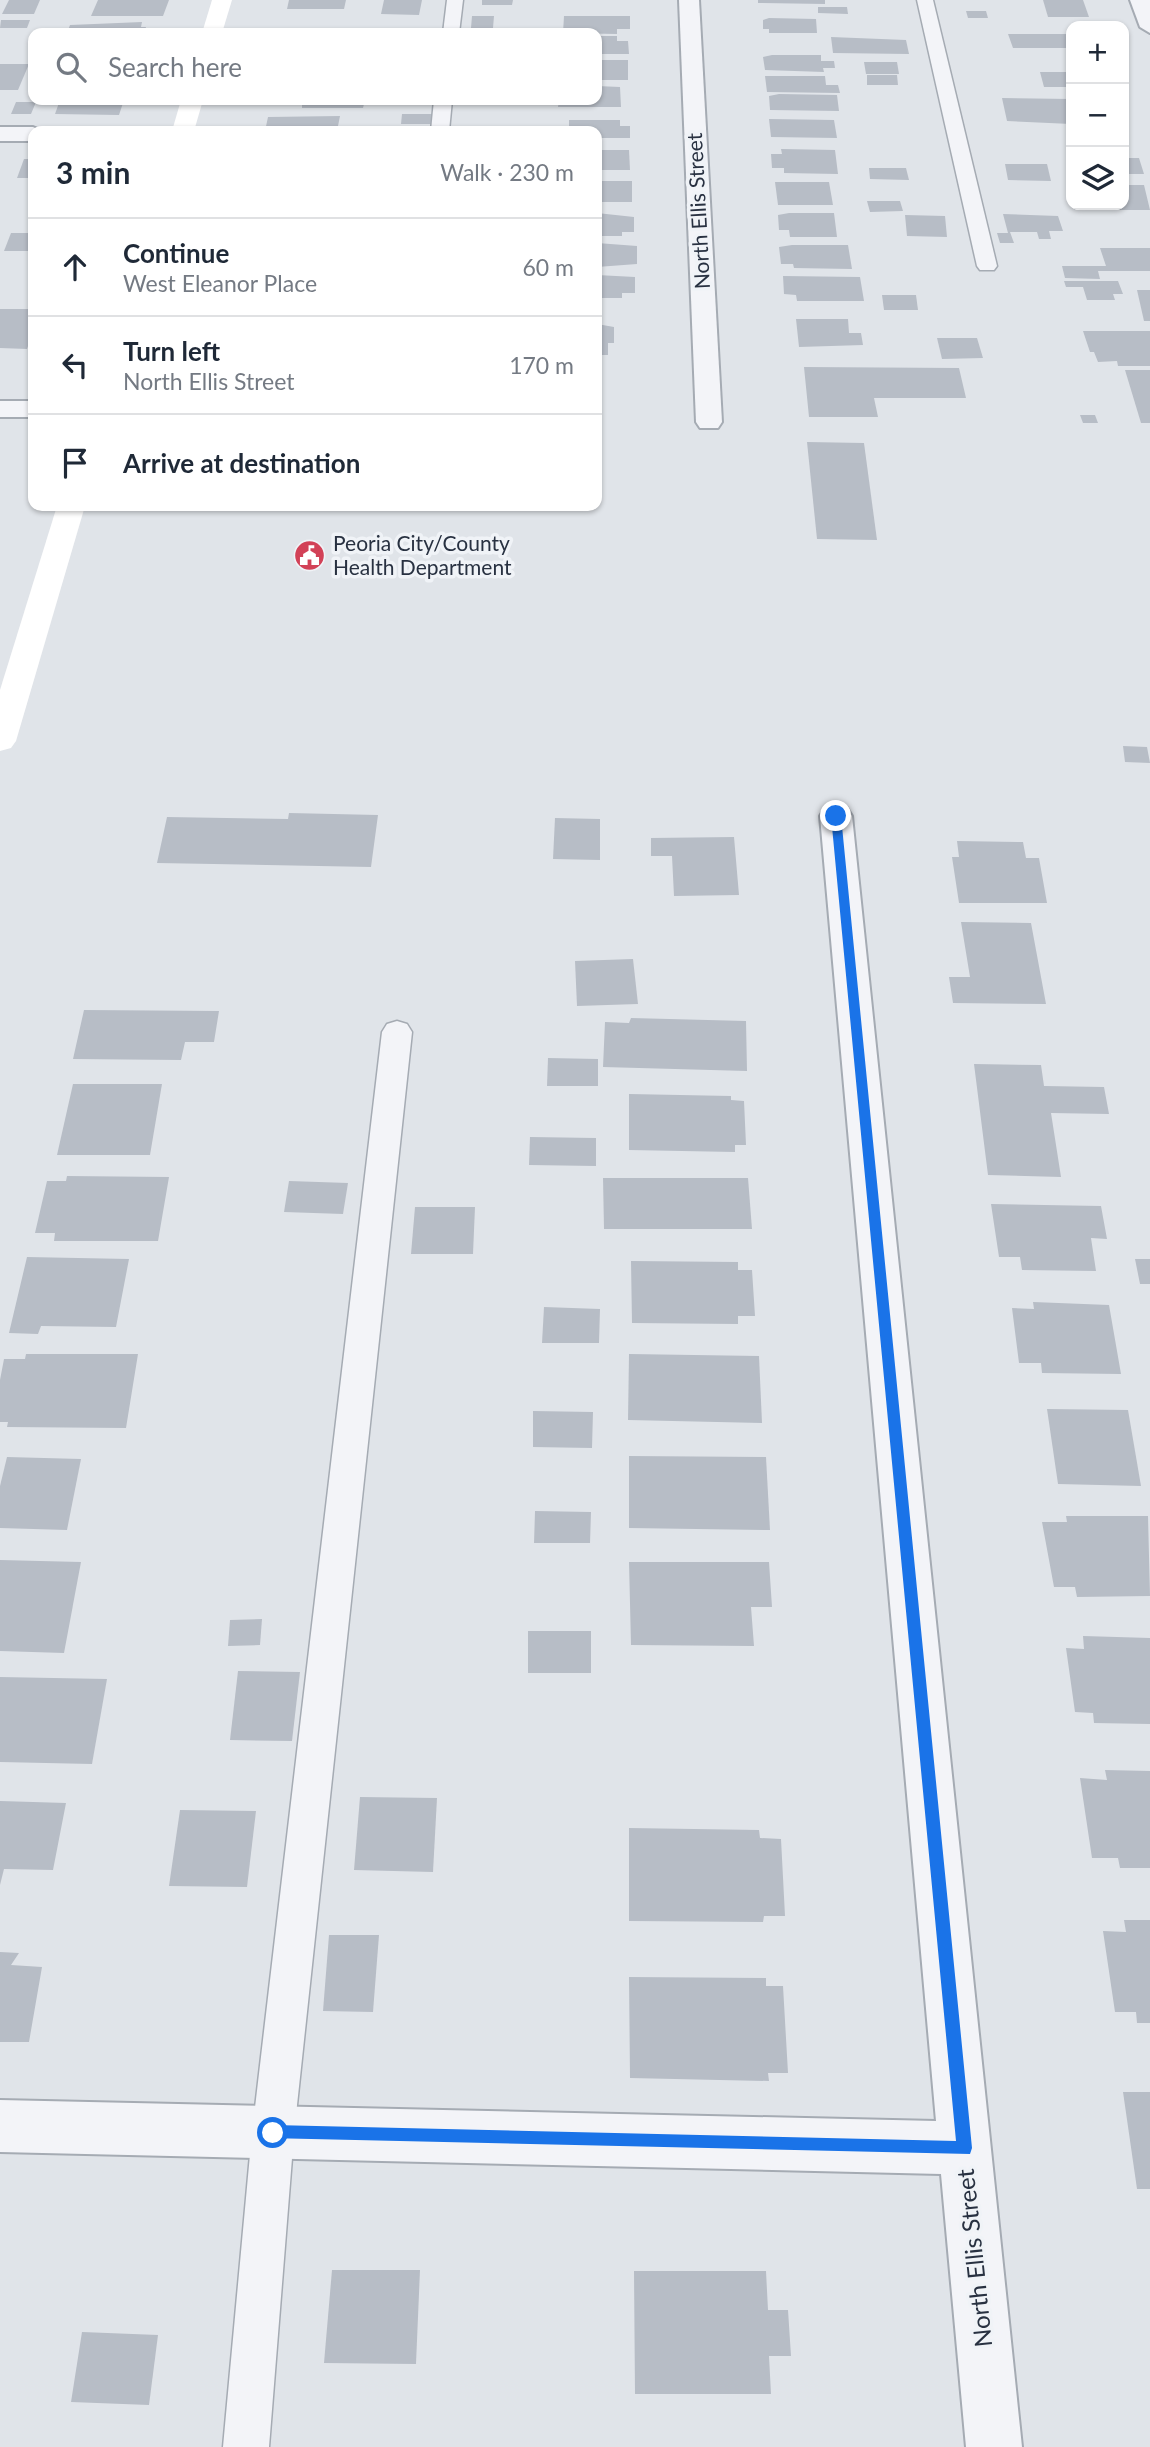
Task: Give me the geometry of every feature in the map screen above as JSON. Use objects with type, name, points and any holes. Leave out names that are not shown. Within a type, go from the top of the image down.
[{"type":"main road","points":[[214,28],[222,0]]},
{"type":"main road","points":[[184,126],[191,105]]},
{"type":"main road","points":[[0,741],[10,675],[69,511]]},
{"type":"street","name":"North Ellis Street","points":[[689,0],[709,422]]},
{"type":"street","points":[[1140,0],[1150,27]]},
{"type":"street","points":[[0,134],[28,134]]},
{"type":"street","points":[[0,409],[28,409]]},
{"type":"street","name":"North Ellis Street","points":[[836,816],[994,2447]]},
{"type":"street","points":[[0,2126],[964,2148]]},
{"type":"lane","points":[[452,28],[455,0]]},
{"type":"lane","points":[[925,0],[987,266]]},
{"type":"lane","points":[[440,126],[443,105]]},
{"type":"lane","points":[[246,2447],[273,2133],[397,1032]]},
{"type":"building","points":[[9,0],[40,0],[34,14],[2,14]]},
{"type":"building","points":[[98,0],[169,0],[163,16],[91,16]]},
{"type":"building","points":[[289,0],[346,0],[344,9],[287,9]]},
{"type":"building","points":[[384,0],[422,0],[419,15],[381,14]]},
{"type":"building","points":[[482,0],[513,0],[512,5],[482,5]]},
{"type":"building","points":[[758,0],[825,0],[825,4],[758,3]]},
{"type":"building","points":[[1043,0],[1083,0],[1089,17],[1048,17]]},
{"type":"building","points":[[818,7],[847,7],[848,14],[818,13]]},
{"type":"building","points":[[966,11],[986,11],[988,18],[968,18]]},
{"type":"building","points":[[472,16],[494,16],[493,28],[471,28]]},
{"type":"building","points":[[564,16],[630,16],[630,29],[617,29],[617,34],[602,34],[602,28],[563,28]]},
{"type":"building","points":[[816,19],[817,33],[769,33],[769,29],[763,29],[763,20]]},
{"type":"building","points":[[1,20],[30,20],[27,28],[0,28]]},
{"type":"building","points":[[142,22],[141,27],[146,27],[69,28],[70,25]]},
{"type":"building","points":[[1008,34],[1066,34],[1066,48],[1013,48]]},
{"type":"building","points":[[602,36],[617,36],[617,41],[628,41],[629,54],[602,54]]},
{"type":"building","points":[[831,37],[906,40],[909,54],[833,53]]},
{"type":"building","points":[[821,55],[821,61],[834,61],[835,68],[823,68],[824,72],[765,70],[763,57]]},
{"type":"building","points":[[602,60],[628,60],[628,80],[602,80]]},
{"type":"building","points":[[864,62],[897,62],[899,74],[866,74]]},
{"type":"building","points":[[0,64],[28,64],[18,90],[0,90]]},
{"type":"building","points":[[1040,72],[1066,72],[1066,87],[1044,87]]},
{"type":"building","points":[[867,75],[897,75],[898,85],[867,85]]},
{"type":"building","points":[[765,76],[825,76],[826,85],[838,85],[840,93],[767,92]]},
{"type":"building","points":[[602,86],[620,87],[621,107],[558,107],[602,105]]},
{"type":"building","points":[[837,95],[839,111],[770,110],[769,96]]},
{"type":"building","points":[[1002,98],[1066,99],[1066,124],[1007,121]]},
{"type":"building","points":[[16,102],[35,105],[31,114],[11,114]]},
{"type":"building","points":[[58,105],[122,105],[119,115],[55,114]]},
{"type":"building","points":[[302,105],[364,105],[363,108],[302,108]]},
{"type":"building","points":[[402,114],[437,114],[436,124],[401,124]]},
{"type":"building","points":[[340,116],[338,126],[266,126],[268,117]]},
{"type":"building","points":[[769,119],[834,120],[837,138],[771,137]]},
{"type":"building","points":[[569,120],[620,120],[620,126],[630,126],[630,138],[602,138],[602,126],[569,126]]},
{"type":"building","points":[[781,149],[835,150],[838,174],[784,173],[784,168],[772,168],[771,154],[782,154]]},
{"type":"building","points":[[602,150],[629,150],[630,170],[602,170]]},
{"type":"building","points":[[1129,158],[1139,158],[1144,174],[1129,174]]},
{"type":"building","points":[[24,159],[28,159],[28,178],[17,178]]},
{"type":"building","points":[[1005,164],[1047,164],[1051,181],[1008,180]]},
{"type":"building","points":[[869,168],[906,168],[909,180],[870,179]]},
{"type":"building","points":[[602,181],[632,181],[632,202],[602,202]]},
{"type":"building","points":[[775,182],[829,182],[833,205],[778,205]]},
{"type":"building","points":[[1129,185],[1144,185],[1150,210],[1129,210]]},
{"type":"building","points":[[867,201],[900,201],[903,211],[870,212]]},
{"type":"building","points":[[834,213],[837,237],[790,237],[789,230],[779,230],[778,215]]},
{"type":"building","points":[[602,214],[634,217],[634,232],[622,232],[622,236],[602,236]]},
{"type":"building","points":[[1003,214],[1058,216],[1063,231],[1049,231],[1051,239],[1039,239],[1037,232],[1010,232],[1014,243],[1000,243],[997,233],[1008,233]]},
{"type":"building","points":[[905,215],[945,216],[947,237],[907,236]]},
{"type":"building","points":[[11,233],[28,233],[28,251],[4,251]]},
{"type":"building","points":[[602,243],[637,246],[637,264],[602,267]]},
{"type":"building","points":[[848,245],[852,269],[794,268],[793,264],[781,264],[779,247]]},
{"type":"building","points":[[1100,248],[1150,248],[1150,271],[1098,271],[1100,279],[1065,278],[1062,266],[1106,266]]},
{"type":"building","points":[[602,275],[635,277],[635,293],[622,293],[622,298],[602,298]]},
{"type":"building","points":[[783,276],[860,277],[864,301],[797,301],[796,295],[784,294]]},
{"type":"building","points":[[1064,281],[1118,281],[1123,294],[1113,294],[1115,300],[1087,300],[1083,287],[1066,287]]},
{"type":"building","points":[[1137,290],[1150,290],[1150,321],[1144,321]]},
{"type":"building","points":[[882,295],[916,295],[918,310],[884,310]]},
{"type":"building","points":[[0,309],[28,309],[27,349],[0,348]]},
{"type":"building","points":[[796,319],[848,319],[849,333],[861,333],[863,345],[799,347]]},
{"type":"building","points":[[602,325],[614,327],[614,343],[608,343],[608,355],[602,355]]},
{"type":"building","points":[[1083,331],[1150,331],[1150,366],[1118,366],[1117,361],[1098,362],[1094,352],[1090,352]]},
{"type":"building","points":[[937,338],[977,338],[983,358],[942,359]]},
{"type":"building","points":[[804,367],[959,368],[966,398],[874,398],[878,417],[809,417]]},
{"type":"building","points":[[1125,370],[1150,370],[1150,423],[1141,423]]},
{"type":"building","points":[[1080,415],[1095,415],[1098,423],[1083,423]]},
{"type":"building","points":[[807,442],[864,443],[877,540],[817,539]]},
{"type":"building","points":[[1123,746],[1147,747],[1150,763],[1125,762]]},
{"type":"building","points":[[289,813],[378,815],[371,867],[157,863],[167,817],[288,819]]},
{"type":"building","points":[[555,818],[600,819],[600,860],[553,859]]},
{"type":"building","points":[[734,837],[739,895],[674,896],[672,856],[651,856],[651,838]]},
{"type":"building","points":[[957,841],[1023,842],[1026,858],[1039,858],[1047,903],[959,903],[952,857],[959,857]]},
{"type":"building","points":[[961,922],[1031,923],[1046,1004],[953,1003],[949,977],[970,977]]},
{"type":"building","points":[[633,959],[638,1004],[577,1006],[575,961]]},
{"type":"building","points":[[84,1010],[219,1011],[214,1042],[185,1042],[181,1060],[73,1059]]},
{"type":"building","points":[[631,1018],[746,1021],[747,1071],[603,1067],[605,1022],[629,1023]]},
{"type":"building","points":[[548,1058],[598,1059],[598,1086],[547,1086]]},
{"type":"building","points":[[974,1064],[1041,1065],[1044,1086],[1104,1087],[1109,1114],[1051,1113],[1061,1177],[988,1175]]},
{"type":"building","points":[[73,1084],[162,1084],[150,1155],[57,1155]]},
{"type":"building","points":[[629,1094],[731,1096],[731,1100],[744,1101],[746,1145],[735,1145],[735,1152],[629,1150]]},
{"type":"building","points":[[530,1137],[596,1138],[596,1166],[529,1165]]},
{"type":"building","points":[[67,1176],[169,1177],[158,1241],[54,1241],[55,1233],[35,1233],[47,1181],[66,1181]]},
{"type":"building","points":[[603,1178],[748,1178],[752,1229],[604,1229]]},
{"type":"building","points":[[289,1181],[348,1183],[343,1214],[284,1212]]},
{"type":"building","points":[[991,1204],[1101,1206],[1107,1239],[1091,1238],[1096,1271],[1022,1270],[1020,1257],[999,1257]]},
{"type":"building","points":[[415,1207],[475,1207],[473,1254],[411,1254]]},
{"type":"building","points":[[27,1257],[129,1259],[116,1327],[41,1326],[38,1334],[9,1333]]},
{"type":"building","points":[[1135,1259],[1150,1259],[1150,1284],[1140,1284]]},
{"type":"building","points":[[631,1261],[738,1262],[738,1270],[752,1270],[755,1316],[738,1316],[738,1324],[632,1323]]},
{"type":"building","points":[[1033,1302],[1109,1305],[1121,1374],[1042,1373],[1041,1363],[1019,1363],[1012,1308],[1034,1309]]},
{"type":"building","points":[[544,1307],[600,1309],[599,1343],[542,1343]]},
{"type":"building","points":[[26,1354],[138,1354],[126,1428],[7,1427],[8,1422],[0,1422],[0,1380],[4,1359],[25,1359]]},
{"type":"building","points":[[629,1354],[759,1356],[762,1423],[628,1420]]},
{"type":"building","points":[[1047,1409],[1128,1410],[1141,1486],[1058,1484]]},
{"type":"building","points":[[533,1411],[593,1412],[592,1448],[533,1447]]},
{"type":"building","points":[[629,1456],[766,1457],[770,1530],[629,1528]]},
{"type":"building","points":[[7,1457],[81,1459],[67,1530],[0,1528],[0,1486]]},
{"type":"building","points":[[535,1511],[591,1512],[590,1543],[534,1543]]},
{"type":"building","points":[[1066,1516],[1148,1516],[1150,1596],[1077,1597],[1075,1587],[1054,1587],[1042,1522],[1067,1522]]},
{"type":"building","points":[[0,1560],[81,1562],[64,1653],[0,1651]]},
{"type":"building","points":[[629,1562],[769,1562],[772,1607],[751,1607],[754,1646],[631,1645]]},
{"type":"building","points":[[262,1619],[260,1645],[228,1646],[230,1620]]},
{"type":"building","points":[[528,1631],[591,1631],[591,1673],[528,1673]]},
{"type":"building","points":[[1083,1636],[1150,1638],[1150,1724],[1094,1723],[1093,1713],[1075,1712],[1066,1648],[1084,1649]]},
{"type":"building","points":[[238,1671],[300,1672],[292,1741],[230,1740]]},
{"type":"building","points":[[0,1677],[107,1679],[92,1764],[0,1762]]},
{"type":"building","points":[[1105,1770],[1150,1771],[1150,1868],[1120,1868],[1118,1858],[1092,1858],[1080,1778],[1107,1780]]},
{"type":"building","points":[[360,1797],[437,1798],[433,1872],[354,1870]]},
{"type":"building","points":[[0,1801],[66,1803],[53,1870],[4,1869],[0,1885]]},
{"type":"building","points":[[180,1810],[256,1811],[247,1887],[169,1886]]},
{"type":"building","points":[[629,1828],[759,1830],[760,1838],[781,1839],[785,1916],[764,1916],[763,1922],[629,1921]]},
{"type":"building","points":[[1124,1920],[1150,1920],[1150,2023],[1137,2023],[1136,2012],[1115,2012],[1103,1931],[1126,1932]]},
{"type":"building","points":[[329,1935],[379,1935],[373,2012],[323,2011]]},
{"type":"building","points":[[0,1952],[19,1953],[11,1965],[42,1967],[29,2042],[0,2042]]},
{"type":"building","points":[[629,1977],[766,1978],[766,1986],[783,1986],[788,2073],[768,2073],[769,2081],[630,2078]]},
{"type":"building","points":[[1123,2092],[1150,2092],[1150,2189],[1137,2189]]},
{"type":"building","points":[[332,2270],[420,2270],[416,2364],[324,2363]]},
{"type":"building","points":[[634,2271],[766,2271],[768,2310],[788,2310],[791,2356],[769,2356],[771,2394],[635,2394]]},
{"type":"building","points":[[82,2332],[158,2335],[149,2405],[71,2402]]},
{"type":"place","name":"Peoria City/County Health Department","points":[[310,556]]},
{"type":"route","points":[[273,2133],[964,2148],[836,816]]}]
